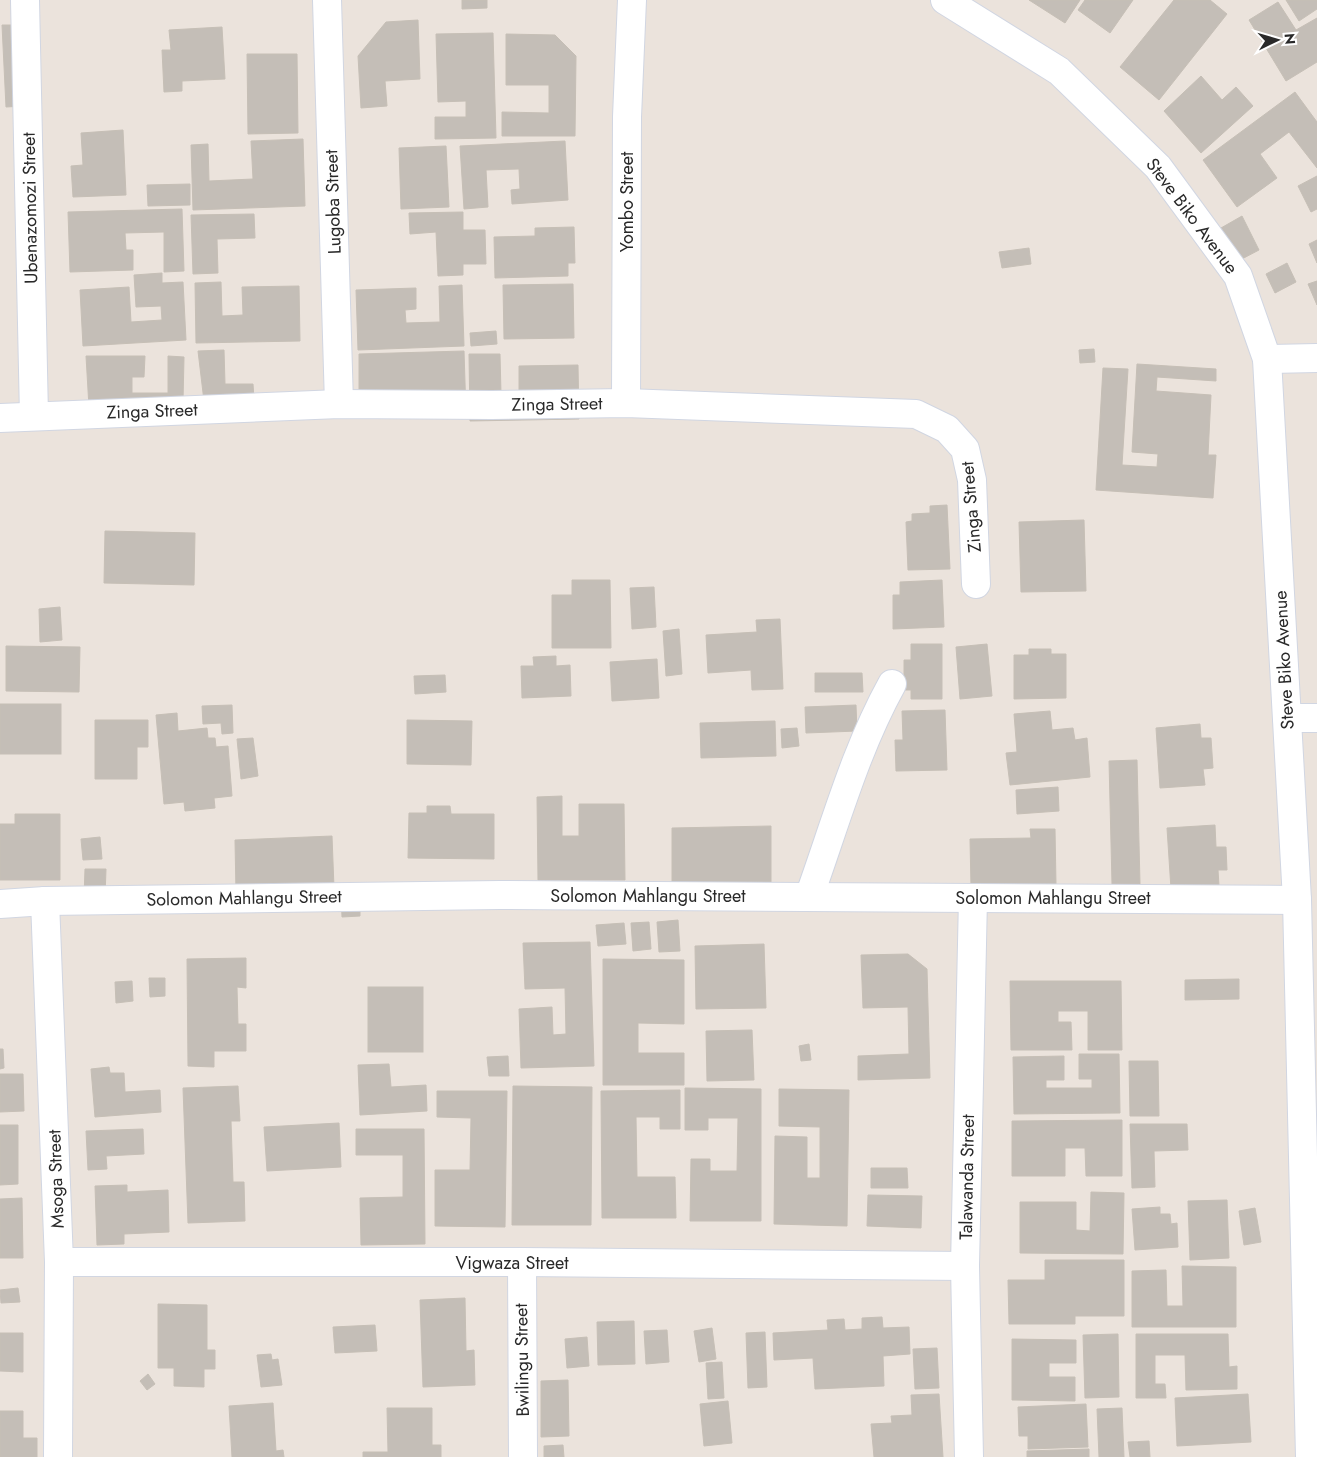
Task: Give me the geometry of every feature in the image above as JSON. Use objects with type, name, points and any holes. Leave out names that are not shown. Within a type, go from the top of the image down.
[{"type":"street","name":"Ubenazomozi Street","points":[[25,0],[34,416]]},
{"type":"street","name":"Lugoba Street","points":[[327,0],[339,404]]},
{"type":"street","name":"Yombo Street","points":[[626,403],[627,117],[632,0]]},
{"type":"street","name":"Steve Biko Avenue","points":[[945,0],[1059,71],[1158,167],[1238,276],[1267,359],[1297,900],[1310,1457]]},
{"type":"street","points":[[1267,359],[1317,358]]},
{"type":"street","name":"Zinga Street","points":[[0,418],[339,404],[626,403],[916,414],[947,429],[965,449],[972,480],[976,584]]},
{"type":"street","points":[[809,897],[853,768],[871,724],[892,684]]},
{"type":"street","points":[[1288,718],[1317,718]]},
{"type":"street","name":"Solomon Mahlangu Street","points":[[0,904],[45,901],[500,895],[1297,900]]},
{"type":"street","name":"Talawanda Street","points":[[969,1457],[965,1266],[973,898]]},
{"type":"street","name":"Msoga Street","points":[[45,901],[59,1262],[58,1457]]},
{"type":"street","name":"Vigwaza Street","points":[[59,1262],[522,1262],[965,1266]]},
{"type":"street","name":"Bwilingu Street","points":[[522,1262],[523,1457]]},
{"type":"building","points":[[462,0],[487,0],[487,8],[462,9]]},
{"type":"building","points":[[1029,0],[1080,0],[1065,23]]},
{"type":"building","points":[[1085,0],[1133,0],[1110,33],[1078,10]]},
{"type":"building","points":[[1174,0],[1210,0],[1227,14],[1159,100],[1120,67]]},
{"type":"building","points":[[1286,0],[1317,0],[1317,9],[1299,21]]},
{"type":"building","points":[[1278,2],[1296,30],[1317,18],[1317,62],[1286,81],[1249,20]]},
{"type":"building","points":[[418,20],[420,79],[385,81],[387,106],[361,108],[358,56],[386,22]]},
{"type":"building","points":[[2,25],[20,25],[23,106],[6,107]]},
{"type":"building","points":[[222,27],[225,79],[182,81],[182,91],[164,92],[162,50],[171,50],[169,30]]},
{"type":"building","points":[[493,33],[496,138],[435,139],[435,117],[466,117],[466,101],[438,102],[436,34]]},
{"type":"building","points":[[506,34],[555,35],[576,56],[575,136],[502,136],[502,112],[549,113],[549,85],[506,85]]},
{"type":"building","points":[[247,54],[297,54],[298,133],[248,134]]},
{"type":"building","points":[[1201,76],[1222,100],[1236,87],[1253,106],[1201,153],[1164,111]]},
{"type":"building","points":[[1295,92],[1317,122],[1317,168],[1289,132],[1260,154],[1277,178],[1237,207],[1203,160]]},
{"type":"building","points":[[123,130],[126,195],[73,197],[71,166],[83,165],[81,133]]},
{"type":"building","points":[[303,139],[305,206],[193,210],[191,145],[208,144],[209,181],[253,179],[251,141]]},
{"type":"building","points":[[565,141],[568,200],[512,204],[511,190],[520,189],[519,169],[486,170],[488,207],[464,209],[460,146]]},
{"type":"building","points":[[446,146],[449,207],[401,209],[399,148]]},
{"type":"building","points":[[1317,176],[1317,209],[1311,212],[1298,186]]},
{"type":"building","points":[[190,184],[190,205],[148,206],[147,185]]},
{"type":"building","points":[[182,209],[184,271],[164,272],[164,232],[125,233],[126,250],[133,250],[133,270],[70,272],[68,212]]},
{"type":"building","points":[[463,212],[463,230],[485,230],[486,264],[463,264],[463,275],[438,276],[436,232],[410,234],[409,213]]},
{"type":"building","points":[[254,214],[255,238],[217,239],[218,273],[193,274],[191,215]]},
{"type":"building","points":[[1242,216],[1259,250],[1238,261],[1221,228]]},
{"type":"building","points":[[574,227],[575,263],[568,263],[568,276],[495,278],[494,237],[535,236],[535,228]]},
{"type":"building","points":[[1317,240],[1317,263],[1309,244]]},
{"type":"building","points":[[1029,248],[1031,264],[1002,268],[999,252]]},
{"type":"building","points":[[1287,263],[1296,282],[1275,293],[1266,274]]},
{"type":"building","points":[[162,273],[162,283],[183,282],[186,340],[83,346],[80,290],[129,287],[131,322],[162,320],[161,306],[136,307],[134,275]]},
{"type":"building","points":[[1317,281],[1317,305],[1308,284]]},
{"type":"building","points":[[221,282],[222,316],[243,315],[242,287],[299,286],[300,341],[196,343],[195,283]]},
{"type":"building","points":[[573,284],[574,338],[504,339],[503,285]]},
{"type":"building","points":[[462,285],[464,346],[358,350],[356,290],[416,288],[416,309],[405,310],[406,323],[440,322],[439,286]]},
{"type":"building","points":[[496,331],[497,344],[471,346],[470,333]]},
{"type":"building","points":[[1094,349],[1095,362],[1080,363],[1079,350]]},
{"type":"building","points":[[224,350],[225,384],[253,384],[254,399],[204,401],[198,351]]},
{"type":"building","points":[[464,351],[466,414],[359,393],[359,354]]},
{"type":"building","points":[[469,354],[500,354],[501,394],[519,394],[519,366],[578,365],[579,419],[470,421]]},
{"type":"building","points":[[86,356],[145,356],[144,377],[132,377],[132,393],[168,393],[168,356],[184,357],[183,401],[89,407]]},
{"type":"building","points":[[1137,364],[1216,369],[1216,381],[1157,377],[1156,391],[1211,395],[1208,455],[1216,455],[1213,498],[1096,490],[1103,368],[1128,369],[1122,465],[1157,467],[1158,454],[1132,452]]},
{"type":"building","points":[[947,505],[950,569],[908,570],[906,522],[912,521],[912,514],[930,513],[930,506]]},
{"type":"building","points":[[1084,520],[1086,591],[1021,592],[1019,522]]},
{"type":"building","points":[[105,531],[195,533],[194,585],[104,583]]},
{"type":"building","points":[[572,580],[610,580],[611,648],[552,648],[552,595],[572,595]]},
{"type":"building","points":[[942,580],[944,627],[893,629],[893,595],[900,595],[900,582]]},
{"type":"building","points":[[654,587],[656,627],[632,629],[630,588]]},
{"type":"building","points":[[60,607],[62,640],[40,642],[39,609]]},
{"type":"building","points":[[780,619],[783,689],[752,690],[751,670],[708,673],[706,635],[757,632],[756,620]]},
{"type":"building","points":[[679,629],[682,674],[666,676],[663,631]]},
{"type":"building","points":[[911,644],[942,644],[942,699],[911,699],[911,690],[904,690],[904,660],[911,660]]},
{"type":"building","points":[[987,644],[992,696],[960,699],[956,647]]},
{"type":"building","points":[[6,646],[80,647],[79,692],[6,691]]},
{"type":"building","points":[[1029,649],[1051,649],[1051,654],[1066,654],[1066,698],[1014,699],[1014,655],[1029,655]]},
{"type":"building","points":[[556,656],[556,666],[570,665],[571,696],[522,698],[521,666],[534,666],[533,657]]},
{"type":"building","points":[[657,659],[659,698],[612,701],[610,662]]},
{"type":"building","points":[[815,673],[862,673],[863,692],[815,692]]},
{"type":"building","points":[[445,675],[446,692],[415,694],[414,676]]},
{"type":"building","points":[[0,704],[61,704],[61,754],[0,754]]},
{"type":"building","points":[[232,705],[233,733],[222,734],[221,723],[203,724],[202,706]]},
{"type":"building","points":[[856,705],[857,731],[806,733],[805,707]]},
{"type":"building","points":[[945,710],[947,770],[896,771],[895,740],[903,740],[902,711]]},
{"type":"building","points":[[1050,711],[1052,730],[1073,728],[1075,740],[1087,738],[1090,777],[1010,785],[1006,753],[1017,752],[1014,714]]},
{"type":"building","points":[[177,713],[178,731],[207,728],[208,738],[215,738],[216,747],[228,746],[232,796],[214,798],[215,808],[185,811],[184,802],[164,804],[156,715]]},
{"type":"building","points":[[95,720],[148,720],[148,747],[137,747],[137,779],[95,779]]},
{"type":"building","points":[[407,720],[472,721],[471,765],[407,764]]},
{"type":"building","points":[[775,721],[776,756],[701,758],[700,723]]},
{"type":"building","points":[[1200,724],[1201,738],[1211,738],[1213,768],[1203,769],[1205,785],[1160,788],[1156,728]]},
{"type":"building","points":[[797,728],[799,746],[782,748],[781,729]]},
{"type":"building","points":[[253,738],[258,776],[241,779],[237,739]]},
{"type":"building","points":[[1137,760],[1140,884],[1112,884],[1109,761]]},
{"type":"building","points":[[1058,787],[1059,811],[1017,814],[1016,790]]},
{"type":"building","points":[[562,796],[562,836],[579,836],[579,804],[624,804],[625,880],[538,880],[537,797]]},
{"type":"building","points":[[427,806],[450,806],[451,814],[494,814],[494,859],[408,858],[409,813],[427,813]]},
{"type":"building","points":[[15,814],[60,814],[60,880],[0,880],[0,824],[15,824]]},
{"type":"building","points":[[1215,825],[1216,847],[1226,847],[1227,870],[1218,870],[1219,886],[1171,889],[1167,828]]},
{"type":"building","points":[[771,826],[771,888],[672,888],[672,828]]},
{"type":"building","points":[[1030,829],[1055,829],[1056,885],[971,887],[970,839],[1031,838]]},
{"type":"building","points":[[332,836],[334,888],[236,893],[235,840]]},
{"type":"building","points":[[100,837],[102,859],[83,860],[81,839]]},
{"type":"building","points":[[85,869],[106,869],[105,897],[84,897]]},
{"type":"building","points":[[341,894],[360,894],[360,916],[342,917]]},
{"type":"building","points":[[678,920],[680,951],[659,952],[657,922]]},
{"type":"building","points":[[649,922],[651,949],[633,951],[631,923]]},
{"type":"building","points":[[624,923],[626,944],[598,946],[596,925]]},
{"type":"building","points":[[590,942],[594,1066],[521,1068],[519,1009],[552,1007],[553,1035],[566,1034],[565,988],[525,989],[523,943]]},
{"type":"building","points":[[764,944],[766,1008],[696,1009],[695,946]]},
{"type":"building","points":[[908,954],[927,969],[930,1078],[858,1080],[858,1056],[909,1054],[908,1007],[863,1008],[861,955]]},
{"type":"building","points":[[246,958],[246,988],[237,987],[238,1024],[246,1024],[246,1051],[214,1051],[214,1067],[188,1066],[187,959]]},
{"type":"building","points":[[603,959],[684,960],[684,1024],[638,1023],[638,1053],[684,1053],[684,1085],[603,1085]]},
{"type":"building","points":[[149,978],[165,978],[165,996],[150,997]]},
{"type":"building","points":[[1239,979],[1239,999],[1185,1000],[1185,980]]},
{"type":"building","points":[[132,981],[133,1001],[116,1003],[115,982]]},
{"type":"building","points":[[1010,981],[1121,981],[1122,1050],[1088,1050],[1088,1011],[1058,1011],[1058,1022],[1071,1022],[1072,1050],[1011,1050]]},
{"type":"building","points":[[368,987],[423,987],[423,1052],[368,1052]]},
{"type":"building","points":[[752,1030],[754,1080],[707,1081],[706,1031]]},
{"type":"building","points":[[809,1044],[811,1060],[801,1061],[799,1046]]},
{"type":"building","points":[[0,1049],[3,1049],[4,1068],[0,1069]]},
{"type":"building","points":[[1079,1054],[1119,1054],[1120,1113],[1014,1114],[1013,1057],[1064,1056],[1064,1080],[1046,1080],[1046,1088],[1092,1088],[1092,1079],[1079,1079]]},
{"type":"building","points":[[508,1056],[509,1076],[489,1076],[487,1057]]},
{"type":"building","points":[[1129,1061],[1158,1061],[1159,1116],[1130,1116]]},
{"type":"building","points":[[389,1064],[391,1087],[426,1085],[427,1111],[360,1115],[358,1065]]},
{"type":"building","points":[[109,1067],[110,1073],[124,1073],[125,1092],[160,1090],[161,1112],[95,1117],[91,1069]]},
{"type":"building","points":[[0,1074],[23,1074],[24,1111],[0,1112]]},
{"type":"building","points":[[238,1086],[240,1121],[231,1121],[233,1182],[244,1182],[245,1221],[188,1223],[183,1088]]},
{"type":"building","points":[[513,1086],[592,1087],[591,1225],[512,1225]]},
{"type":"building","points":[[685,1088],[761,1089],[761,1221],[690,1221],[691,1159],[710,1159],[710,1171],[737,1171],[738,1118],[708,1118],[708,1130],[685,1130]]},
{"type":"building","points":[[779,1089],[849,1090],[847,1226],[774,1224],[775,1136],[807,1137],[807,1178],[820,1178],[820,1127],[779,1126]]},
{"type":"building","points":[[680,1090],[680,1129],[660,1129],[660,1117],[636,1117],[637,1177],[675,1177],[676,1218],[602,1218],[601,1091]]},
{"type":"building","points":[[437,1091],[507,1091],[505,1227],[435,1226],[435,1170],[470,1170],[471,1118],[437,1117]]},
{"type":"building","points":[[1122,1120],[1122,1176],[1086,1176],[1085,1148],[1065,1148],[1065,1176],[1012,1176],[1012,1121]]},
{"type":"building","points":[[339,1123],[341,1167],[267,1171],[264,1127]]},
{"type":"building","points":[[1130,1124],[1187,1124],[1188,1150],[1154,1151],[1155,1187],[1132,1188]]},
{"type":"building","points":[[0,1125],[18,1125],[18,1184],[0,1185]]},
{"type":"building","points":[[143,1129],[144,1154],[106,1156],[107,1169],[88,1170],[86,1131]]},
{"type":"building","points":[[356,1129],[424,1129],[425,1244],[361,1245],[360,1198],[403,1197],[403,1155],[356,1155]]},
{"type":"building","points":[[871,1168],[907,1168],[908,1188],[871,1188]]},
{"type":"building","points":[[127,1185],[127,1192],[168,1190],[169,1232],[124,1234],[124,1244],[97,1245],[95,1186]]},
{"type":"building","points":[[1091,1192],[1124,1193],[1123,1254],[1020,1253],[1020,1202],[1076,1202],[1076,1230],[1090,1231]]},
{"type":"building","points":[[868,1195],[922,1196],[921,1228],[867,1226]]},
{"type":"building","points":[[22,1198],[23,1258],[0,1258],[0,1199]]},
{"type":"building","points":[[1227,1200],[1229,1258],[1190,1260],[1188,1201]]},
{"type":"building","points":[[1160,1207],[1160,1214],[1170,1214],[1171,1224],[1177,1223],[1178,1247],[1135,1250],[1132,1209]]},
{"type":"building","points":[[1255,1208],[1261,1242],[1244,1245],[1239,1211]]},
{"type":"building","points":[[1045,1260],[1124,1260],[1124,1316],[1075,1316],[1075,1324],[1009,1324],[1008,1280],[1045,1280]]},
{"type":"building","points":[[1182,1266],[1236,1267],[1236,1327],[1132,1327],[1132,1271],[1166,1270],[1167,1306],[1183,1306]]},
{"type":"building","points":[[18,1288],[20,1302],[1,1303],[0,1290]]},
{"type":"building","points":[[465,1298],[466,1351],[474,1350],[475,1385],[423,1387],[420,1300]]},
{"type":"building","points":[[158,1304],[207,1305],[207,1350],[215,1350],[215,1369],[204,1369],[204,1387],[174,1386],[174,1368],[158,1368]]},
{"type":"building","points":[[882,1317],[883,1328],[909,1327],[910,1354],[883,1356],[884,1386],[815,1389],[813,1358],[774,1360],[773,1333],[828,1330],[827,1320],[844,1319],[845,1330],[862,1329],[862,1318]]},
{"type":"building","points":[[634,1321],[635,1364],[598,1365],[597,1322]]},
{"type":"building","points":[[375,1325],[377,1351],[335,1353],[333,1327]]},
{"type":"building","points":[[712,1328],[716,1359],[699,1362],[694,1331]]},
{"type":"building","points":[[667,1330],[669,1362],[646,1364],[644,1331]]},
{"type":"building","points":[[765,1332],[767,1387],[748,1388],[746,1333]]},
{"type":"building","points":[[0,1333],[23,1333],[23,1372],[0,1371]]},
{"type":"building","points":[[1118,1334],[1119,1397],[1085,1398],[1083,1335]]},
{"type":"building","points":[[1136,1334],[1228,1334],[1229,1367],[1237,1366],[1237,1389],[1186,1390],[1185,1355],[1155,1355],[1155,1384],[1165,1384],[1166,1398],[1136,1398]]},
{"type":"building","points":[[587,1337],[589,1366],[567,1368],[565,1339]]},
{"type":"building","points":[[1012,1339],[1076,1340],[1076,1363],[1049,1363],[1049,1377],[1075,1377],[1075,1401],[1012,1400]]},
{"type":"building","points":[[937,1348],[939,1388],[915,1389],[913,1349]]},
{"type":"building","points":[[271,1354],[272,1360],[278,1359],[282,1385],[261,1387],[257,1355]]},
{"type":"building","points":[[722,1362],[724,1398],[708,1399],[706,1363]]},
{"type":"building","points":[[148,1374],[155,1384],[147,1390],[140,1381]]},
{"type":"building","points":[[568,1380],[569,1436],[541,1437],[541,1381]]},
{"type":"building","points":[[939,1394],[943,1457],[874,1457],[871,1424],[892,1423],[891,1416],[912,1415],[911,1395]]},
{"type":"building","points":[[1248,1394],[1251,1442],[1177,1446],[1175,1398]]},
{"type":"building","points":[[728,1401],[732,1443],[704,1446],[700,1404]]},
{"type":"building","points":[[273,1403],[276,1451],[283,1450],[284,1457],[232,1457],[229,1406]]},
{"type":"building","points":[[1086,1404],[1088,1447],[1028,1449],[1028,1436],[1019,1436],[1018,1407]]},
{"type":"building","points":[[387,1408],[432,1408],[432,1445],[441,1445],[441,1457],[363,1457],[363,1452],[388,1452]]},
{"type":"building","points":[[1122,1408],[1124,1457],[1099,1457],[1097,1409]]},
{"type":"building","points":[[0,1411],[23,1411],[23,1438],[37,1438],[37,1457],[0,1457]]},
{"type":"building","points":[[1149,1441],[1150,1457],[1130,1457],[1128,1442]]},
{"type":"building","points":[[563,1445],[564,1457],[544,1457],[544,1446]]},
{"type":"building","points":[[1089,1449],[1089,1457],[1027,1457],[1027,1451]]}]
